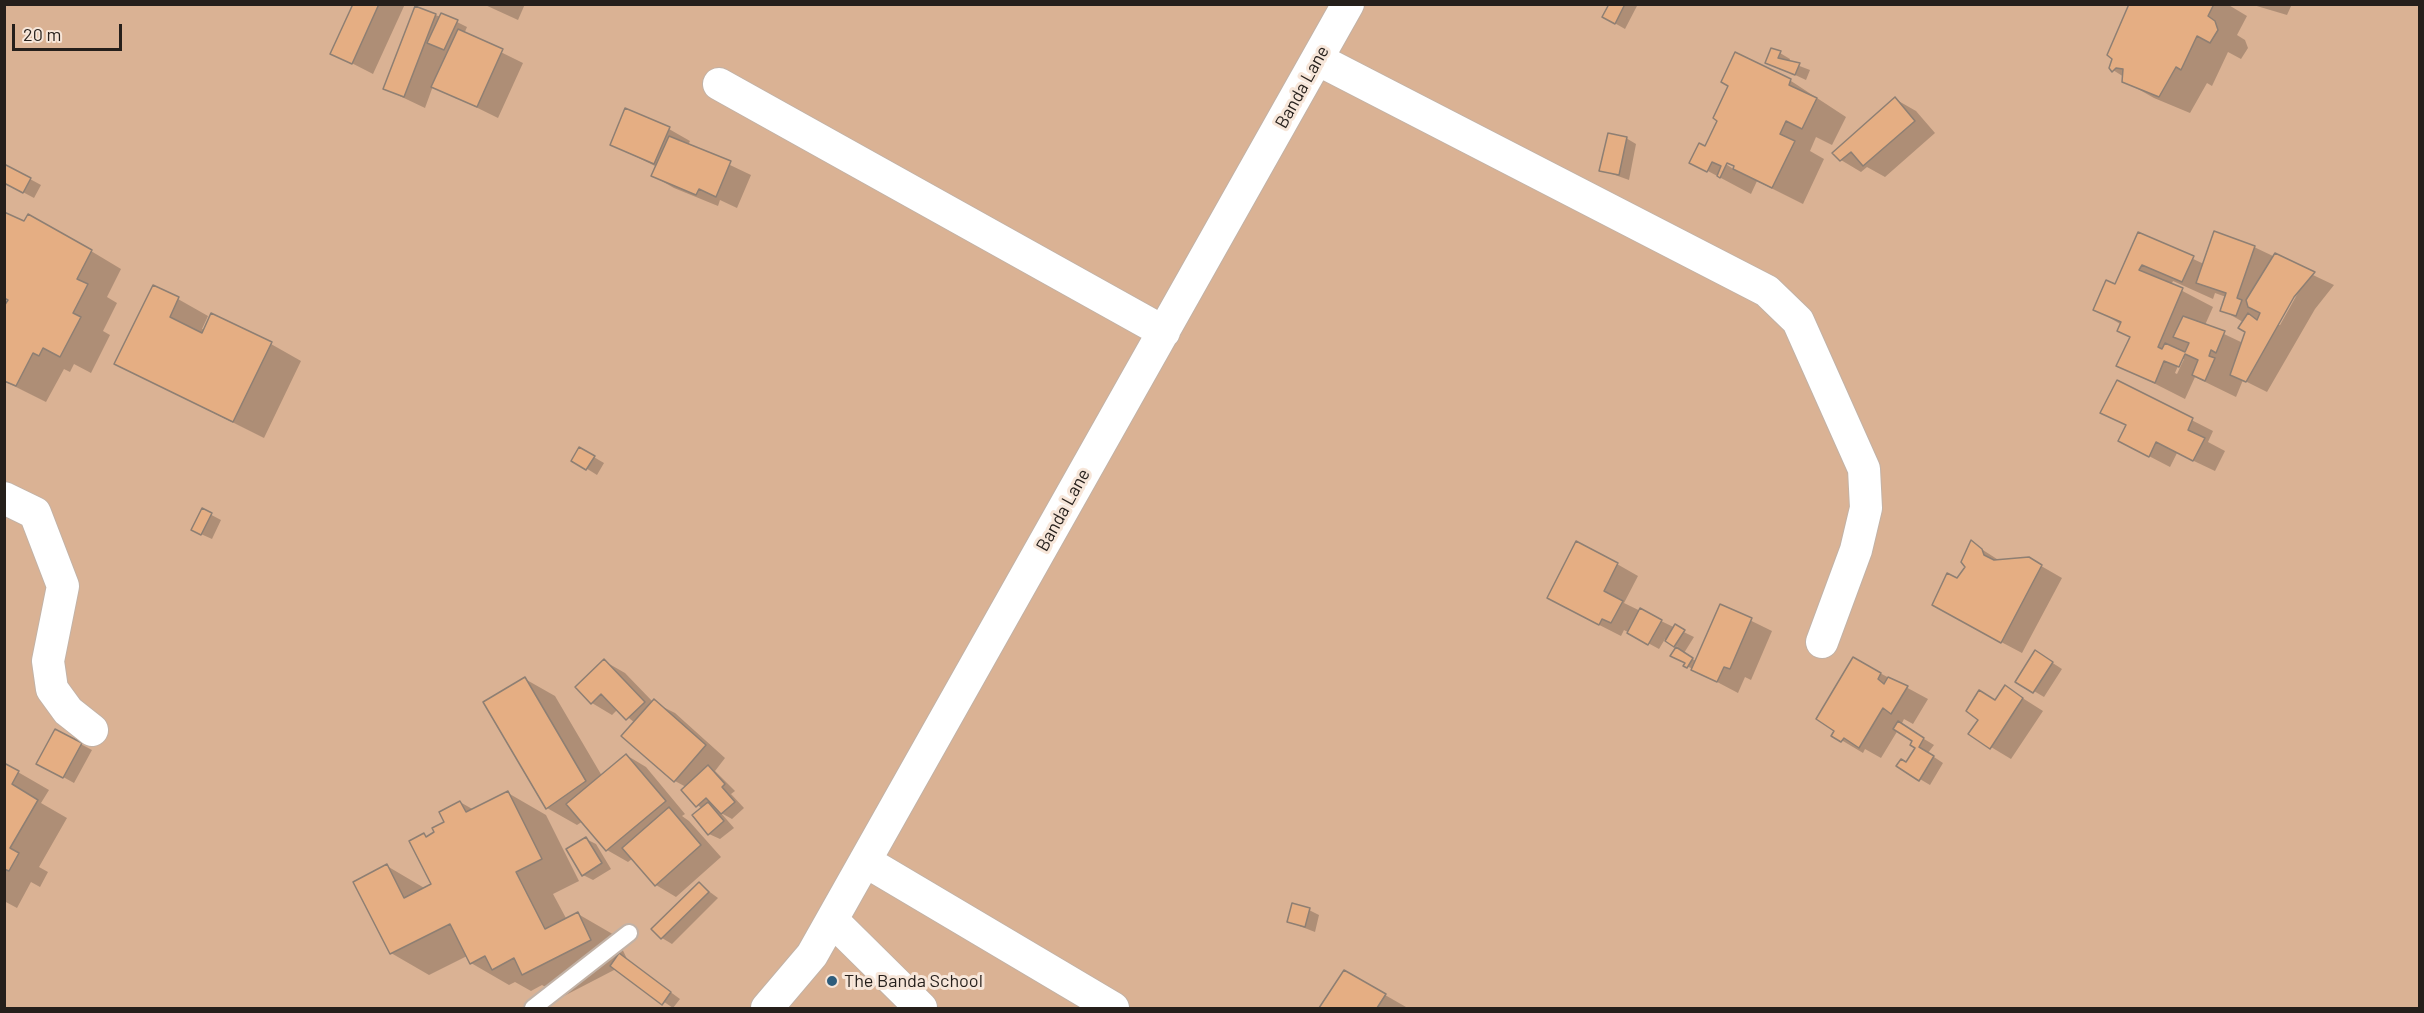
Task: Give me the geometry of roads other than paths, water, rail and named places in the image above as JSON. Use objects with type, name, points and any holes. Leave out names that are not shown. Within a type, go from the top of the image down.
[{"type":"street","name":"Banda Lane","points":[[767,1008],[812,955],[1348,4]]},
{"type":"street","points":[[1317,59],[1767,291],[1797,321],[1864,469],[1866,508],[1856,550],[1821,642]]},
{"type":"street","points":[[719,84],[1164,332]]},
{"type":"street","points":[[4,498],[35,513],[63,586],[48,661],[52,689],[68,711],[92,730]]},
{"type":"street","points":[[865,861],[1113,1008]]},
{"type":"street","points":[[832,920],[921,1008]]},
{"type":"lane","points":[[533,1008],[629,933]]},
{"type":"place","name":"The Banda School","points":[[832,981]]}]
